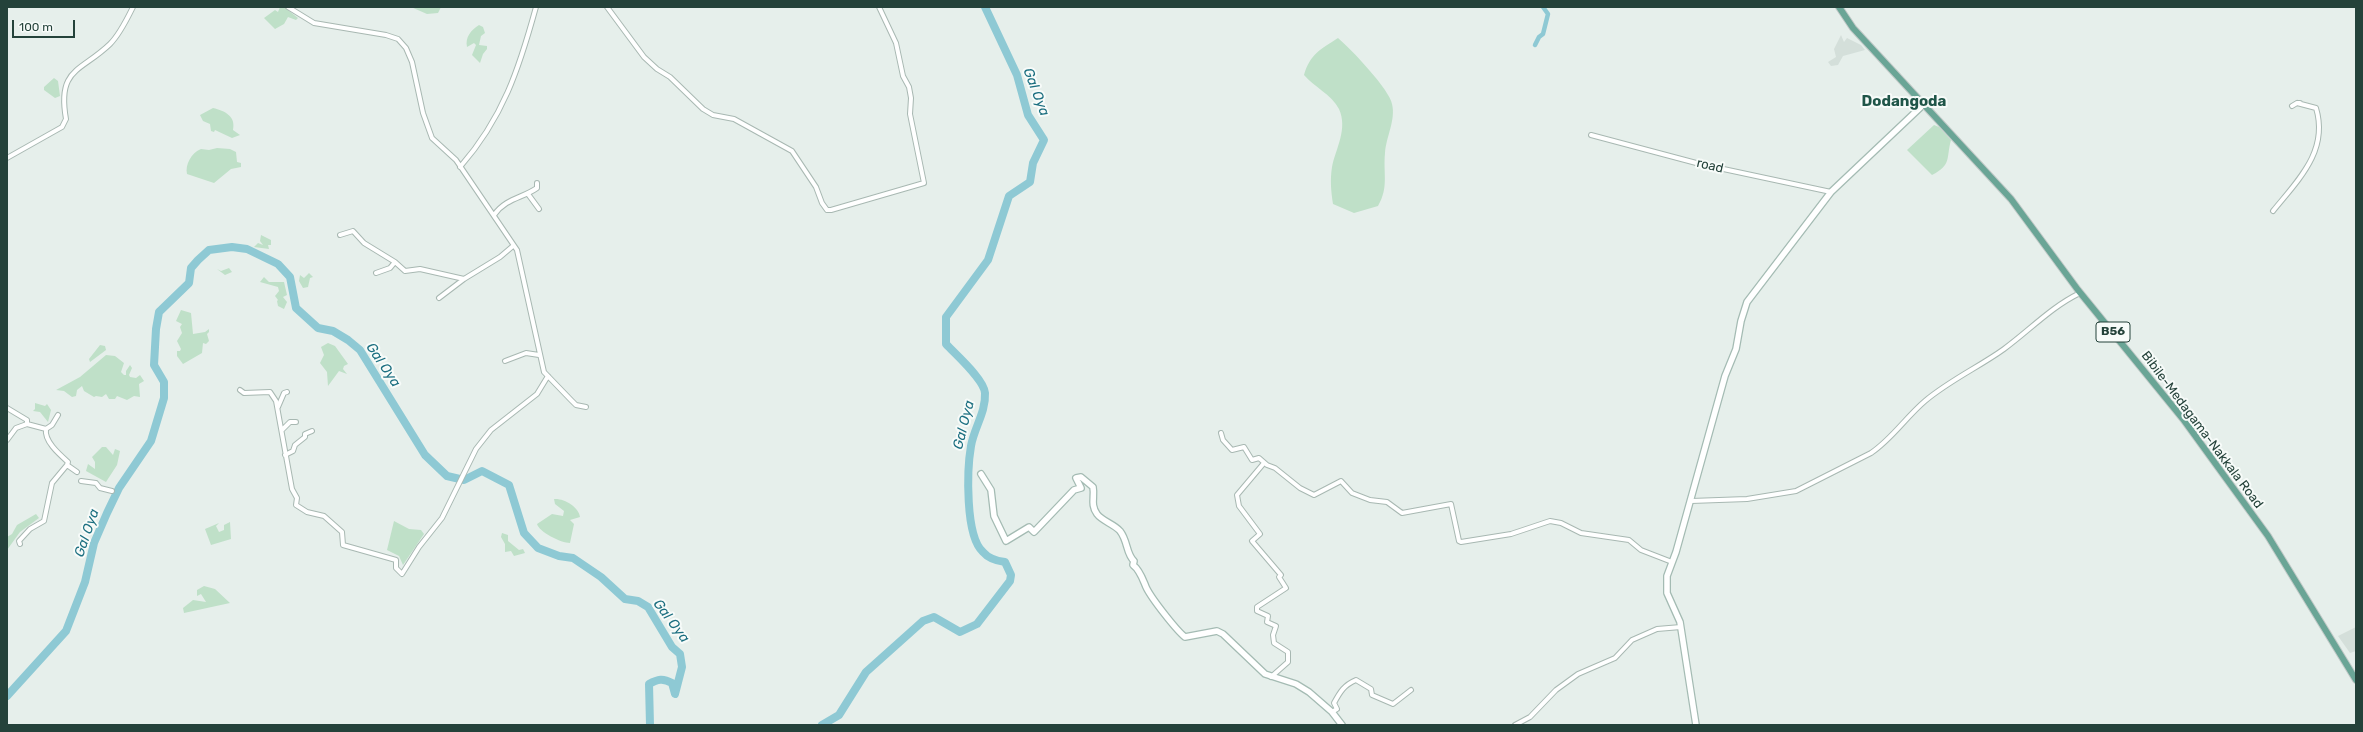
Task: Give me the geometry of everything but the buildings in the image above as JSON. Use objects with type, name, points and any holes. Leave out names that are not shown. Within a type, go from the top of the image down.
[{"type":"main road","name":"Bibile-Medagama-Nakkala Road","points":[[1839,7],[1853,28],[2011,199],[2080,293],[2183,419],[2268,536],[2356,680]]},
{"type":"main road","points":[[1696,725],[1681,627],[1667,593],[1667,576],[1691,501],[1725,376],[1736,349],[1744,307],[1797,234],[1831,192],[1924,104]]},
{"type":"main road","points":[[981,474],[991,490],[994,516],[1006,541],[1029,527],[1034,532],[1074,490],[1081,488],[1076,478],[1081,477],[1093,487],[1092,502],[1097,514],[1119,530],[1126,541],[1128,555],[1134,561],[1133,565],[1145,579],[1146,587],[1168,616],[1175,629],[1185,637],[1217,631],[1223,634],[1265,674],[1296,684],[1309,692],[1332,712],[1342,725]]},
{"type":"street","points":[[7,158],[28,148],[62,127],[66,119],[64,102],[68,79],[77,67],[91,61],[116,38],[133,7]]},
{"type":"street","points":[[288,7],[314,23],[386,35],[398,39],[402,43],[412,62],[430,132],[436,143],[456,160],[517,250],[525,281],[539,355],[544,372],[576,405],[586,407]]},
{"type":"street","points":[[460,167],[477,147],[505,102],[521,59],[536,7]]},
{"type":"street","points":[[607,7],[644,57],[656,69],[670,77],[703,109],[713,114],[734,119],[792,152],[816,187],[822,203],[828,210],[924,183],[910,114],[912,98],[909,87],[903,76],[896,43],[879,7]]},
{"type":"street","points":[[2273,211],[2310,163],[2317,145],[2321,124],[2316,108],[2299,103],[2292,106]]},
{"type":"street","name":"road","points":[[1591,135],[1700,164],[1831,192]]},
{"type":"street","points":[[494,215],[515,197],[528,194],[537,188],[537,183]]},
{"type":"street","points":[[528,194],[539,209]]},
{"type":"street","points":[[340,235],[353,231],[364,243],[395,262],[405,271],[420,270],[464,279]]},
{"type":"street","points":[[439,298],[464,279],[500,257],[513,246]]},
{"type":"street","points":[[376,273],[390,268],[395,262]]},
{"type":"street","points":[[1691,501],[1747,499],[1796,491],[1871,454],[1882,446],[1910,415],[1944,386],[2005,348],[2038,320],[2080,293]]},
{"type":"street","points":[[505,360],[526,353],[539,355]]},
{"type":"street","points":[[240,390],[244,393],[270,392],[278,407],[292,489],[297,498],[296,505],[307,512],[324,516],[331,525],[338,528],[342,532],[343,545],[396,560],[396,568],[402,574],[419,547],[442,518],[476,449],[491,430],[535,396],[548,376]]},
{"type":"street","points":[[278,407],[284,393],[287,392]]},
{"type":"street","points":[[7,408],[27,420],[27,424]]},
{"type":"street","points":[[7,440],[16,428],[27,424],[46,429],[52,426],[58,415]]},
{"type":"street","points":[[282,430],[290,422],[296,422]]},
{"type":"street","points":[[46,429],[49,441],[68,462],[67,465],[77,472]]},
{"type":"street","points":[[285,455],[293,451],[295,445],[305,438],[305,434],[312,430]]},
{"type":"street","points":[[1221,433],[1223,440],[1232,450],[1244,447],[1252,460],[1259,458],[1264,463],[1275,468],[1300,488],[1314,495],[1341,480],[1352,493],[1370,500],[1387,502],[1402,513],[1451,504],[1459,541],[1461,542],[1511,534],[1550,521],[1561,523],[1581,533],[1629,540],[1641,550],[1672,562]]},
{"type":"street","points":[[1264,463],[1237,495],[1239,506],[1260,534],[1252,541],[1281,575],[1279,577],[1286,588],[1257,607],[1257,611],[1268,616],[1267,622],[1276,626],[1273,635],[1274,643],[1288,652],[1288,662],[1271,677]]},
{"type":"street","points":[[20,544],[19,541],[26,532],[44,520],[52,483],[67,465]]},
{"type":"street","points":[[81,481],[96,483],[100,488],[112,491]]},
{"type":"street","points":[[1516,725],[1530,718],[1556,690],[1578,674],[1614,658],[1632,640],[1657,629],[1681,627]]},
{"type":"street","points":[[1332,712],[1337,709],[1334,703],[1339,693],[1346,684],[1356,680],[1371,689],[1372,695],[1393,704],[1411,690]]},
{"type":"shaded area","points":[[1841,35],[1844,42],[1847,38],[1861,45],[1865,50],[1843,56],[1838,65],[1831,66],[1828,62],[1836,57],[1834,49]]},
{"type":"shaded area","points":[[2356,627],[2356,651],[2350,653],[2338,636]]},
{"type":"green space","points":[[280,7],[284,7],[298,18],[296,20],[288,17],[284,24],[275,29],[264,18],[275,10],[278,12]]},
{"type":"green space","points":[[411,7],[441,7],[438,13],[427,14]]},
{"type":"green space","points":[[479,25],[483,27],[485,33],[481,36],[479,45],[487,46],[480,63],[472,55],[476,45],[474,43],[467,47],[469,34]]},
{"type":"green space","points":[[1338,38],[1352,51],[1385,89],[1390,98],[1393,110],[1392,122],[1386,147],[1385,186],[1381,199],[1378,206],[1354,213],[1333,204],[1332,199],[1332,167],[1342,131],[1339,109],[1332,99],[1304,75],[1309,62],[1313,57],[1321,49]]},
{"type":"green space","points":[[54,78],[58,81],[60,96],[55,98],[44,90],[44,87]]},
{"type":"green space","points":[[213,108],[229,115],[233,121],[233,130],[240,135],[232,138],[215,130],[214,132],[211,131],[210,124],[203,121],[200,115]]},
{"type":"green space","points":[[1934,125],[1939,127],[1951,140],[1947,160],[1943,168],[1932,175],[1907,150]]},
{"type":"green space","points":[[217,148],[230,149],[236,152],[237,162],[241,163],[241,167],[231,169],[214,183],[187,174],[188,163],[194,153],[201,149],[209,150]]},
{"type":"green space","points":[[261,235],[271,240],[271,245],[268,245],[269,249],[254,247],[258,243],[263,245],[260,241]]},
{"type":"green space","points":[[229,268],[232,272],[225,275],[217,269],[221,271]]},
{"type":"green space","points":[[309,273],[313,277],[310,278],[308,287],[303,288],[299,281],[300,275],[304,278]]},
{"type":"green space","points":[[264,277],[269,282],[284,282],[287,295],[283,297],[287,302],[284,309],[278,306],[278,300],[275,296],[279,291],[278,287],[260,282]]},
{"type":"green space","points":[[181,310],[191,313],[193,334],[205,332],[209,329],[207,334],[209,341],[206,344],[203,343],[202,353],[183,364],[177,356],[177,351],[180,351],[181,349],[177,341],[182,333],[180,327],[182,324],[176,321]]},
{"type":"green space","points":[[328,343],[335,346],[348,364],[344,366],[343,369],[347,374],[339,371],[328,386],[327,372],[320,363],[324,355],[321,347]]},
{"type":"green space","points":[[100,345],[105,346],[106,350],[90,362],[89,359]]},
{"type":"green space","points":[[106,355],[115,356],[124,363],[121,372],[124,375],[126,375],[126,371],[130,365],[132,368],[129,375],[130,377],[136,378],[140,375],[144,381],[139,384],[140,397],[134,396],[127,400],[117,396],[115,399],[109,399],[106,394],[102,397],[94,397],[84,391],[82,386],[77,390],[76,396],[72,397],[64,391],[56,390],[80,377]]},
{"type":"green space","points":[[35,403],[45,406],[47,404],[51,410],[48,422],[40,412],[33,411],[35,409]]},
{"type":"green space","points":[[102,447],[106,447],[113,455],[115,449],[120,451],[117,465],[106,482],[86,471],[88,464],[95,469],[95,462],[92,457]]},
{"type":"green space","points":[[554,499],[562,500],[570,504],[579,513],[580,517],[570,520],[574,524],[570,543],[566,543],[551,536],[542,530],[537,524],[552,514],[563,516],[564,511],[555,504]]},
{"type":"green space","points":[[36,514],[39,518],[20,532],[7,550],[7,537],[12,534],[17,525]]},
{"type":"green space","points":[[394,521],[409,529],[421,530],[424,534],[403,565],[399,556],[387,550]]},
{"type":"green space","points":[[230,522],[231,539],[211,545],[205,529],[219,523],[216,526],[219,532],[224,530],[224,525]]},
{"type":"green space","points":[[502,533],[508,535],[508,541],[519,550],[523,549],[525,553],[514,556],[511,551],[505,552],[505,544],[501,537]]},
{"type":"green space","points":[[204,586],[215,589],[230,603],[184,613],[183,608],[193,600],[206,602],[201,594],[197,596],[197,590]]},
{"type":"waterway","name":"Gal Oya","points":[[822,725],[839,715],[866,672],[923,621],[934,617],[960,632],[977,624],[1010,581],[1011,575],[1005,562],[987,556],[977,544],[970,517],[968,485],[971,446],[984,407],[985,393],[975,374],[946,344],[946,317],[988,260],[1009,196],[1030,182],[1033,163],[1044,140],[1028,115],[1017,75],[985,7]]},
{"type":"waterway","points":[[1535,45],[1539,37],[1543,34],[1548,14],[1543,7]]},
{"type":"waterway","name":"Gal Oya","points":[[7,696],[66,631],[85,582],[94,543],[107,513],[119,488],[151,441],[164,398],[164,382],[154,365],[156,329],[159,312],[189,283],[191,268],[209,250],[232,247],[247,249],[278,264],[290,277],[296,308],[318,328],[333,331],[348,340],[360,350],[425,455],[447,476],[464,480],[482,471],[509,485],[524,533],[538,548],[559,556],[573,558],[601,577],[625,599],[638,601],[648,607],[672,647],[680,654],[682,667],[675,694],[672,683],[669,681],[660,680],[649,684],[650,725]]},
{"type":"district","name":"Dodangoda","points":[[1904,102]]}]
